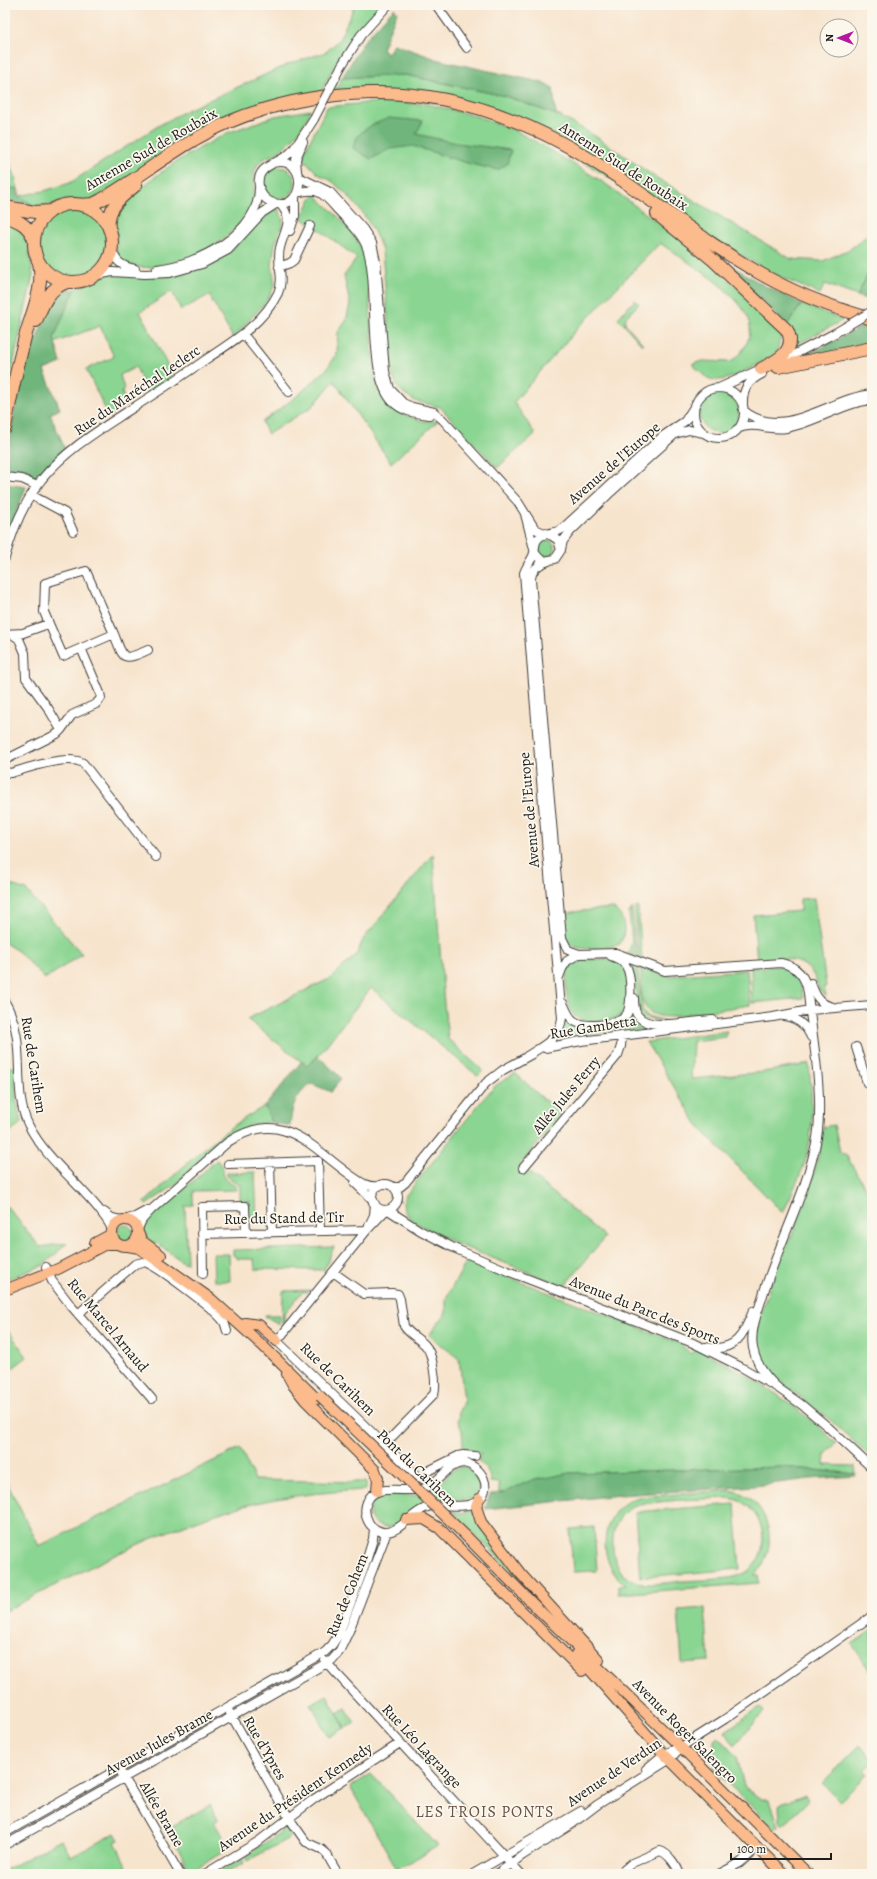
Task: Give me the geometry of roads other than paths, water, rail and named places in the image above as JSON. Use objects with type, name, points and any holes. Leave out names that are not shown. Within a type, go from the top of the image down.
[{"type":"highway","name":"Antenne Sud de Roubaix","points":[[80,205],[96,203],[193,140],[230,122],[258,112],[291,102],[338,94],[377,93],[417,95],[459,102],[491,111],[550,136],[610,172],[741,262],[790,289],[830,306],[872,318]]},
{"type":"highway","name":"Antenne Sud de Roubaix","points":[[109,229],[108,221],[110,212],[120,199],[156,169],[199,142],[231,126],[265,114],[301,105],[342,99],[376,97],[415,99],[453,105],[519,126],[555,144],[616,182],[718,253],[760,279],[814,305],[872,324]]},
{"type":"highway","points":[[616,182],[705,253],[784,327],[790,338],[788,349],[780,358],[761,369]]},
{"type":"highway","points":[[5,207],[36,212],[51,211],[64,205],[80,205],[96,212],[105,221],[109,229],[112,247],[106,264],[93,276],[82,281],[67,282],[55,288],[45,300],[19,365]]},
{"type":"highway","points":[[34,240],[39,224],[51,211]]},
{"type":"highway","points":[[5,216],[25,225],[31,231],[38,262],[40,282],[5,428]]},
{"type":"highway","points":[[38,262],[50,275],[67,282]]},
{"type":"highway","points":[[790,289],[834,304],[872,311]]},
{"type":"highway","points":[[778,367],[872,348]]},
{"type":"main road","points":[[5,1283],[47,1270],[105,1238],[112,1231],[116,1223],[124,1220],[133,1222],[144,1242],[209,1290],[245,1324],[259,1325],[272,1347]]},
{"type":"main road","points":[[112,1231],[113,1239],[117,1244]]},
{"type":"main road","points":[[5,1290],[106,1244],[128,1246],[135,1241],[138,1231]]},
{"type":"main road","name":"Rue de Carihem","points":[[128,1246],[139,1248],[201,1292],[236,1321],[272,1347]]},
{"type":"main road","name":"Pont du Carihem","points":[[272,1347],[286,1368],[458,1529],[538,1612]]},
{"type":"main road","name":"Pont du Carihem","points":[[272,1347],[318,1397]]},
{"type":"main road","points":[[286,1368],[291,1382],[305,1400],[376,1470],[378,1478],[377,1491]]},
{"type":"main road","points":[[479,1499],[476,1506],[481,1522],[535,1591],[589,1649],[621,1689]]},
{"type":"main road","points":[[406,1520],[424,1519],[439,1528],[550,1640],[613,1698]]},
{"type":"main road","name":"Avenue Roger Salengro","points":[[538,1612],[621,1689],[808,1874]]},
{"type":"main road","name":"Avenue Roger Salengro","points":[[538,1612],[667,1757],[784,1874]]},
{"type":"street","points":[[296,195],[300,186],[297,157],[314,119],[342,65],[361,35],[388,5]]},
{"type":"street","points":[[436,5],[467,48]]},
{"type":"street","points":[[112,247],[116,261],[122,265],[136,269],[162,269],[193,261],[220,246],[236,233],[254,210],[258,200],[259,178],[261,173],[265,168],[284,158],[292,151],[314,119]]},
{"type":"street","points":[[273,163],[286,163],[298,174],[330,192],[363,229],[372,243],[376,262],[385,372],[390,389],[403,403],[412,407],[434,412],[515,498],[526,514],[535,529],[558,540],[561,550],[557,558],[549,561],[539,558],[534,548],[526,514]]},
{"type":"street","points":[[259,188],[265,198],[278,204]]},
{"type":"street","points":[[93,276],[112,272],[152,274],[170,273],[202,264],[228,250],[262,213],[278,204],[288,202],[296,195],[311,190],[323,194],[366,243],[370,258],[379,374],[386,394],[395,404],[406,411],[435,417],[445,424]]},
{"type":"street","name":"Rue du Maréchal Leclerc","points":[[279,251],[294,220],[296,195]]},
{"type":"street","name":"Rue du Maréchal Leclerc","points":[[5,558],[12,535],[31,495],[56,465],[85,440],[199,365],[243,334],[267,311],[278,293],[281,280],[279,251],[288,221],[287,213],[278,204]]},
{"type":"street","points":[[279,267],[294,260],[310,226]]},
{"type":"street","points":[[872,311],[836,335],[756,378],[748,384],[743,395],[743,408],[742,422],[737,429],[728,436],[720,438],[712,437],[704,433],[698,427],[695,420],[694,407],[703,393],[710,389],[727,389],[734,393],[743,408],[756,419],[771,423],[783,423],[849,398],[872,394]]},
{"type":"street","points":[[719,388],[872,318]]},
{"type":"street","points":[[243,334],[289,392]]},
{"type":"street","points":[[737,429],[752,425],[777,429],[790,428],[847,405],[872,400]]},
{"type":"street","name":"Avenue de l'Europe","points":[[548,535],[556,533],[564,527],[663,436],[685,421],[694,407]]},
{"type":"street","name":"Avenue de l'Europe","points":[[561,550],[564,541],[570,532],[611,492],[675,434],[689,430],[704,433]]},
{"type":"street","points":[[5,477],[22,479],[37,486]]},
{"type":"street","points":[[31,495],[65,513],[74,531]]},
{"type":"street","points":[[534,548],[538,538],[548,535]]},
{"type":"street","name":"Avenue de l'Europe","points":[[528,1056],[549,1043],[557,1034],[561,1024],[561,999],[524,578],[525,570],[533,556],[534,548]]},
{"type":"street","name":"Avenue de l'Europe","points":[[549,561],[535,569],[531,580],[562,938],[568,950],[579,954]]},
{"type":"street","points":[[114,634],[63,656],[48,624],[43,606],[45,583],[86,571],[114,634],[122,654],[131,658],[148,650]]},
{"type":"street","points":[[9,634],[23,633],[48,624]]},
{"type":"street","points":[[9,634],[19,639],[25,653],[26,678],[48,708],[61,730]]},
{"type":"street","points":[[5,760],[57,734],[72,715],[96,704],[101,698],[81,648]]},
{"type":"street","points":[[5,772],[11,773],[49,762],[79,760],[83,763],[156,857]]},
{"type":"street","points":[[604,953],[621,961],[627,968],[632,982],[636,1012],[645,1021],[665,1024],[703,1020],[738,1021]]},
{"type":"street","points":[[559,978],[567,961],[579,954],[618,953],[665,971],[774,963],[786,964],[802,971],[809,977],[815,994],[821,1002],[839,1008]]},
{"type":"street","points":[[561,999],[570,1017],[582,1024],[589,1025],[620,1020],[626,1015],[630,1004],[627,968]]},
{"type":"street","points":[[693,1343],[707,1347],[719,1348],[729,1346],[738,1340],[747,1327],[768,1278],[808,1173],[814,1149],[819,1106],[807,986],[803,977],[795,968]]},
{"type":"street","name":"Rue Gambetta","points":[[854,1006],[872,1001]]},
{"type":"street","name":"Rue de Carihem","points":[[5,1002],[16,1028],[20,1056],[21,1099],[26,1120],[33,1133],[45,1148],[96,1205],[109,1222],[112,1231]]},
{"type":"street","name":"Rue Gambetta","points":[[393,1187],[400,1187],[406,1183],[486,1083],[503,1070],[528,1056],[556,1046],[622,1036],[810,1010],[872,1005]]},
{"type":"street","points":[[781,1015],[793,1018],[802,1024],[812,1039],[814,1049]]},
{"type":"street","name":"Allée Jules Ferry","points":[[523,1168],[618,1055],[622,1036]]},
{"type":"street","points":[[856,1047],[868,1083],[872,1086]]},
{"type":"street","points":[[138,1231],[142,1220],[158,1203],[228,1142],[241,1134],[267,1129],[291,1132],[308,1141],[364,1184],[379,1186],[386,1184],[393,1187],[398,1193],[398,1201],[395,1206],[387,1210],[380,1208],[336,1164]]},
{"type":"street","points":[[228,1164],[318,1161],[320,1231]]},
{"type":"street","points":[[270,1162],[272,1232]]},
{"type":"street","points":[[374,1202],[374,1191],[379,1186]]},
{"type":"street","name":"Rue du Stand de Tir","points":[[367,1230],[374,1214],[374,1202]]},
{"type":"street","points":[[124,1220],[135,1217],[158,1203]]},
{"type":"street","name":"Rue de Carihem","points":[[96,1205],[108,1215],[124,1220]]},
{"type":"street","points":[[203,1274],[202,1207],[245,1206],[246,1233]]},
{"type":"street","name":"Rue du Stand de Tir","points":[[272,1347],[367,1230],[387,1210]]},
{"type":"street","name":"Avenue du Parc des Sports","points":[[387,1210],[430,1236],[498,1268],[693,1343],[778,1388],[828,1427],[872,1468]]},
{"type":"street","name":"Rue du Stand de Tir","points":[[202,1234],[367,1230]]},
{"type":"street","points":[[78,1314],[135,1264],[143,1262],[153,1266],[208,1307],[224,1322],[227,1331]]},
{"type":"street","name":"Rue Marcel Arnaud","points":[[47,1270],[54,1284],[78,1314],[152,1399]]},
{"type":"street","points":[[333,1272],[364,1294],[398,1294],[404,1326],[425,1345],[430,1354],[435,1385],[434,1394],[385,1444]]},
{"type":"street","points":[[768,1278],[755,1319],[752,1341],[754,1354],[760,1368],[778,1388]]},
{"type":"street","name":"Rue de Carihem","points":[[272,1347],[385,1444],[420,1478],[435,1482]]},
{"type":"street","points":[[428,1471],[435,1469],[453,1457],[463,1459],[475,1466],[483,1476],[485,1488],[479,1499],[468,1504],[426,1507],[406,1520],[397,1528],[387,1532],[374,1528],[368,1522],[365,1509],[368,1499],[377,1491],[418,1490],[425,1488],[435,1482],[451,1466],[463,1459],[475,1456]]},
{"type":"street","name":"Rue de Cohem","points":[[327,1664],[339,1652],[347,1613],[368,1554],[374,1528]]},
{"type":"street","name":"Rue de Cohem","points":[[320,1655],[342,1636],[355,1616],[387,1532]]},
{"type":"street","points":[[347,1613],[355,1616]]},
{"type":"street","name":"Avenue de Verdun","points":[[497,1874],[572,1824],[597,1804],[725,1719],[872,1616]]},
{"type":"street","name":"Rue Léo Lagrange","points":[[320,1655],[521,1874]]},
{"type":"street","name":"Avenue Jules Brame","points":[[8,1831],[320,1655]]},
{"type":"street","name":"Avenue Jules Brame","points":[[5,1845],[327,1664]]},
{"type":"street","name":"Rue d'Ypres","points":[[227,1708],[289,1818],[306,1842],[323,1850],[338,1874]]},
{"type":"street","name":"Avenue du Président Kennedy","points":[[204,1874],[259,1841],[326,1790],[400,1743]]},
{"type":"street","name":"Avenue de Verdun","points":[[473,1874],[549,1831],[667,1757]]},
{"type":"street","name":"Allée Brame","points":[[119,1768],[180,1874]]},
{"type":"street","points":[[8,1831],[17,1838]]},
{"type":"street","points":[[718,1874],[740,1862],[758,1847]]},
{"type":"street","points":[[620,1874],[628,1871],[633,1863],[660,1851],[665,1853],[677,1866],[680,1874]]},
{"type":"district","name":"LES TROIS PONTS","points":[[485,1812]]}]
